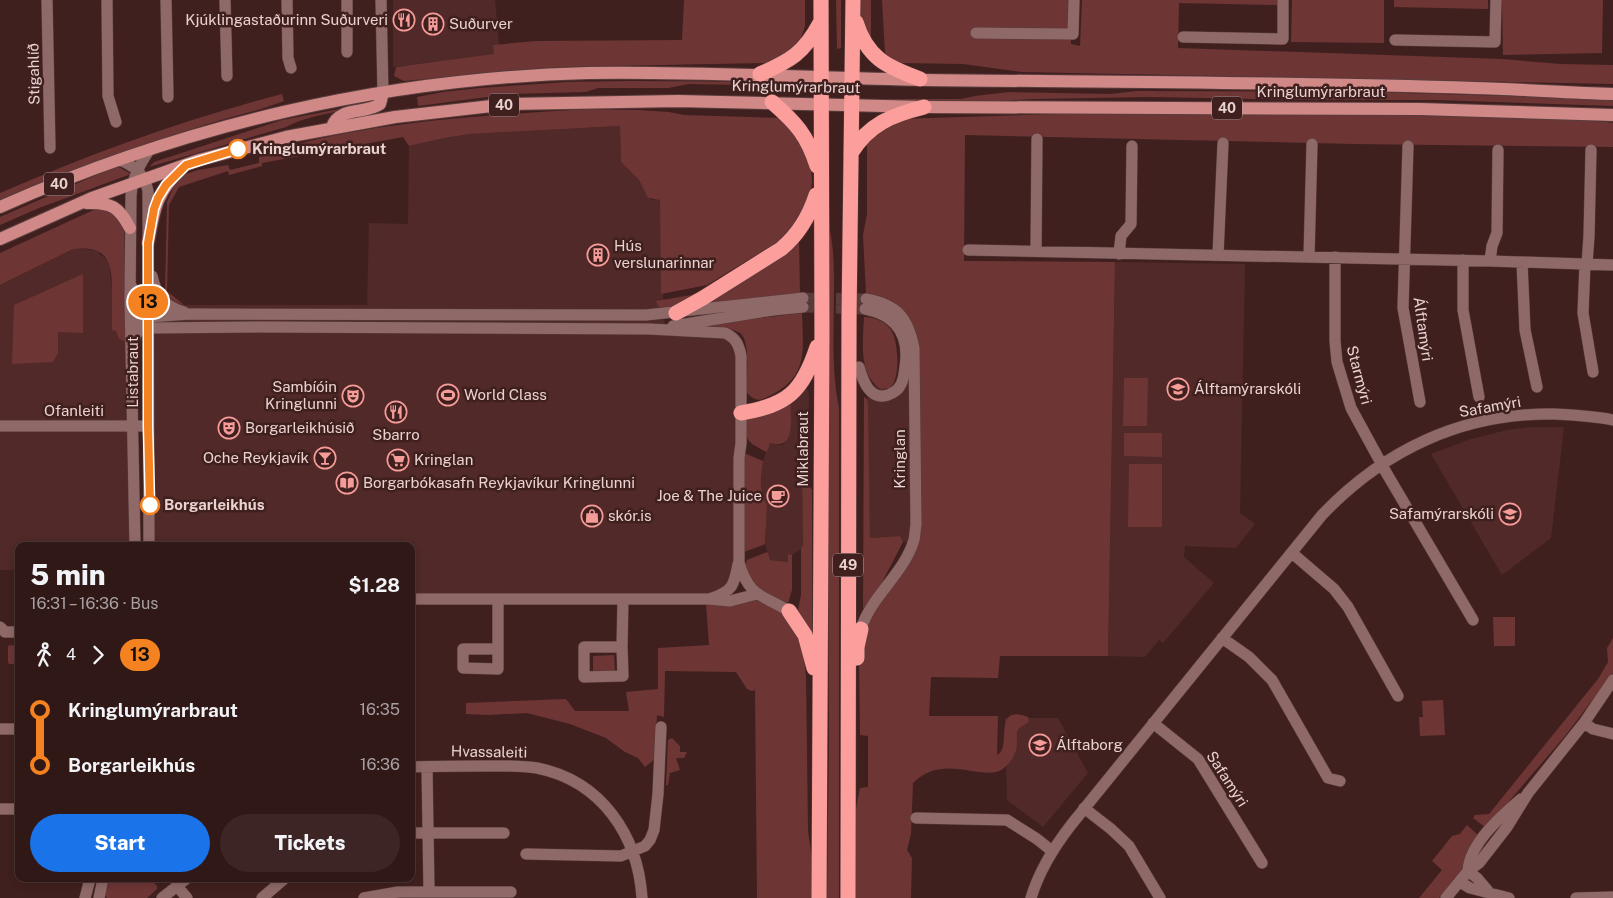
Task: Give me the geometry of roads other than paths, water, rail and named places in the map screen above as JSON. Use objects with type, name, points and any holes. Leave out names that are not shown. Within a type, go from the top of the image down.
[{"type":"highway","name":"Miklabraut","points":[[819,898],[822,334],[820,178],[822,77],[820,0]]},
{"type":"highway","points":[[853,6],[864,44],[874,56],[897,70],[920,80]]},
{"type":"highway","name":"49","points":[[848,898],[849,319],[853,6]]},
{"type":"highway","points":[[760,74],[794,57],[807,45],[820,22]]},
{"type":"highway","points":[[676,312],[768,259],[792,240],[811,210],[820,178],[814,155],[794,122],[772,102]]},
{"type":"highway","points":[[851,153],[862,136],[880,122],[924,107]]},
{"type":"highway","points":[[849,319],[858,345],[859,367]]},
{"type":"highway","points":[[741,413],[769,407],[795,392],[810,369],[822,334]]},
{"type":"highway","points":[[789,611],[805,635],[819,687]]},
{"type":"highway","points":[[848,811],[857,774],[857,647],[861,629]]},
{"type":"main road","name":"Kringlumýrarbraut","points":[[0,207],[118,160],[218,128],[326,103],[470,81],[587,73],[760,74],[920,80],[1476,88],[1613,94]]},
{"type":"main road","points":[[332,127],[334,120],[340,115],[375,108],[380,104],[383,93]]},
{"type":"main road","name":"Kringlumýrarbraut","points":[[0,240],[74,205],[132,184],[141,175],[186,165],[286,137],[332,127],[395,117],[509,104],[772,102],[924,107],[1410,109],[1613,115]]},
{"type":"main road","points":[[148,243],[154,209],[158,198],[166,185],[186,165]]},
{"type":"main road","points":[[74,205],[108,204],[123,214],[130,228]]},
{"type":"street","name":"Stigahlíð","points":[[47,0],[50,148]]},
{"type":"street","points":[[107,0],[108,96],[116,122]]},
{"type":"street","points":[[166,0],[168,98]]},
{"type":"street","points":[[225,0],[227,76]]},
{"type":"street","points":[[286,0],[288,58],[291,68]]},
{"type":"street","points":[[347,0],[347,52]]},
{"type":"street","points":[[381,0],[383,93]]},
{"type":"street","points":[[976,33],[1073,34],[1074,0]]},
{"type":"street","points":[[1183,37],[1283,39],[1283,0]]},
{"type":"street","points":[[1395,40],[1495,42],[1496,0]]},
{"type":"street","points":[[1036,251],[1037,139]]},
{"type":"street","points":[[1218,255],[1223,143]]},
{"type":"street","points":[[1309,257],[1312,144]]},
{"type":"street","points":[[1120,254],[1121,236],[1131,224],[1132,146]]},
{"type":"street","name":"Álftamýri","points":[[1408,146],[1402,308],[1420,402]]},
{"type":"street","points":[[118,160],[127,163],[141,175],[150,149]]},
{"type":"street","points":[[1490,261],[1492,246],[1497,233],[1498,150]]},
{"type":"street","points":[[1591,150],[1589,236],[1583,313],[1593,372]]},
{"type":"street","name":"Listabraut","points":[[141,175],[148,191],[146,322],[150,497],[149,542]]},
{"type":"street","name":"Listabraut","points":[[132,184],[130,228],[135,542]]},
{"type":"street","points":[[968,250],[1335,257],[1613,265]]},
{"type":"street","name":"Starmýri","points":[[1335,257],[1335,341],[1337,362],[1351,408],[1381,464]]},
{"type":"street","points":[[1463,260],[1464,310],[1479,397]]},
{"type":"street","points":[[1522,262],[1525,330],[1537,387]]},
{"type":"street","points":[[148,263],[155,287],[163,302],[172,308],[190,314]]},
{"type":"street","points":[[131,285],[146,322]]},
{"type":"street","points":[[132,345],[146,322],[190,314],[646,315],[803,303],[773,310],[649,330]]},
{"type":"street","name":"Kringlan","points":[[859,367],[866,387],[872,393],[885,396],[900,387],[906,361],[905,347],[900,329],[885,314],[866,304],[887,304],[901,315],[911,333],[914,348],[916,525],[914,540],[906,558],[873,603],[864,618],[861,629]]},
{"type":"street","points":[[146,322],[262,327],[725,332],[732,336],[738,344],[742,356],[739,458],[739,563],[734,584],[729,590],[708,599]]},
{"type":"street","name":"Safamýri","points":[[1031,898],[1041,871],[1052,851],[1084,808],[1322,515],[1339,497],[1381,464],[1422,442],[1472,424],[1530,415],[1570,415],[1613,420]]},
{"type":"street","name":"Ofanleiti","points":[[0,426],[148,426]]},
{"type":"street","points":[[1381,464],[1473,620]]},
{"type":"street","points":[[1292,553],[1334,589],[1348,607],[1398,696]]},
{"type":"street","points":[[739,563],[744,578],[757,594],[789,611]]},
{"type":"street","points":[[415,599],[708,599],[730,601],[757,594]]},
{"type":"street","points":[[498,599],[498,649]]},
{"type":"street","points":[[622,647],[623,599]]},
{"type":"street","points":[[0,627],[5,632],[15,632]]},
{"type":"street","points":[[1222,638],[1249,657],[1272,680],[1328,778],[1340,781]]},
{"type":"street","points":[[1446,898],[1468,872],[1471,856],[1484,836],[1528,793],[1584,723],[1613,680]]},
{"type":"street","points":[[1603,696],[1613,689]]},
{"type":"street","name":"Safamýri","points":[[1153,723],[1198,759],[1262,863]]},
{"type":"street","points":[[1584,723],[1593,730],[1613,734]]},
{"type":"street","points":[[526,854],[620,856],[645,846],[654,830],[661,727]]},
{"type":"street","points":[[0,729],[15,729]]},
{"type":"street","name":"Hvassaleiti","points":[[415,767],[526,766],[552,772],[577,784],[602,803],[622,829],[634,852],[638,865],[642,898]]},
{"type":"street","points":[[427,767],[429,891]]},
{"type":"street","points":[[1084,808],[1129,846],[1160,898]]},
{"type":"street","points":[[0,809],[15,809]]},
{"type":"street","points":[[916,818],[1007,820],[1052,851]]},
{"type":"street","points":[[415,833],[504,833]]},
{"type":"street","points":[[1468,872],[1477,878],[1488,892]]},
{"type":"street","points":[[85,898],[89,882]]},
{"type":"street","points":[[99,898],[102,882]]},
{"type":"street","points":[[262,898],[281,882]]},
{"type":"street","points":[[1460,882],[1470,888],[1510,898]]},
{"type":"street","points":[[162,898],[181,883],[187,898]]},
{"type":"street","points":[[364,898],[398,892],[511,892]]},
{"type":"street","points":[[1576,898],[1613,897]]},
{"type":"tunnel","points":[[803,298],[866,299]]},
{"type":"tunnel","points":[[803,307],[865,309]]},
{"type":"place","name":"Kjúklingastaðurinn Suðurveri","points":[[404,20]]},
{"type":"place","name":"Suðurver","points":[[433,24]]},
{"type":"place","name":"Kringlumýrarbraut","points":[[238,149]]},
{"type":"place","name":"Hús verslunarinnar","points":[[598,255]]},
{"type":"place","name":"Álftamýrarskóli","points":[[1178,389]]},
{"type":"place","name":"World Class","points":[[448,395]]},
{"type":"place","name":"Sambíóin Kringlunni","points":[[353,396]]},
{"type":"place","name":"Sbarro","points":[[396,412]]},
{"type":"place","name":"Borgarleikhúsið","points":[[229,428]]},
{"type":"place","name":"Oche Reykjavík","points":[[325,458]]},
{"type":"place","name":"Kringlan","points":[[398,460]]},
{"type":"place","name":"Borgarbókasafn Reykjavíkur Kringlunni","points":[[347,483]]},
{"type":"place","name":"Joe & The Juice","points":[[778,496]]},
{"type":"place","name":"Borgarleikhús","points":[[150,505]]},
{"type":"place","name":"Safamýrarskóli","points":[[1510,514]]},
{"type":"place","name":"skór.is","points":[[592,516]]},
{"type":"place","name":"Álftaborg","points":[[1040,745]]}]
